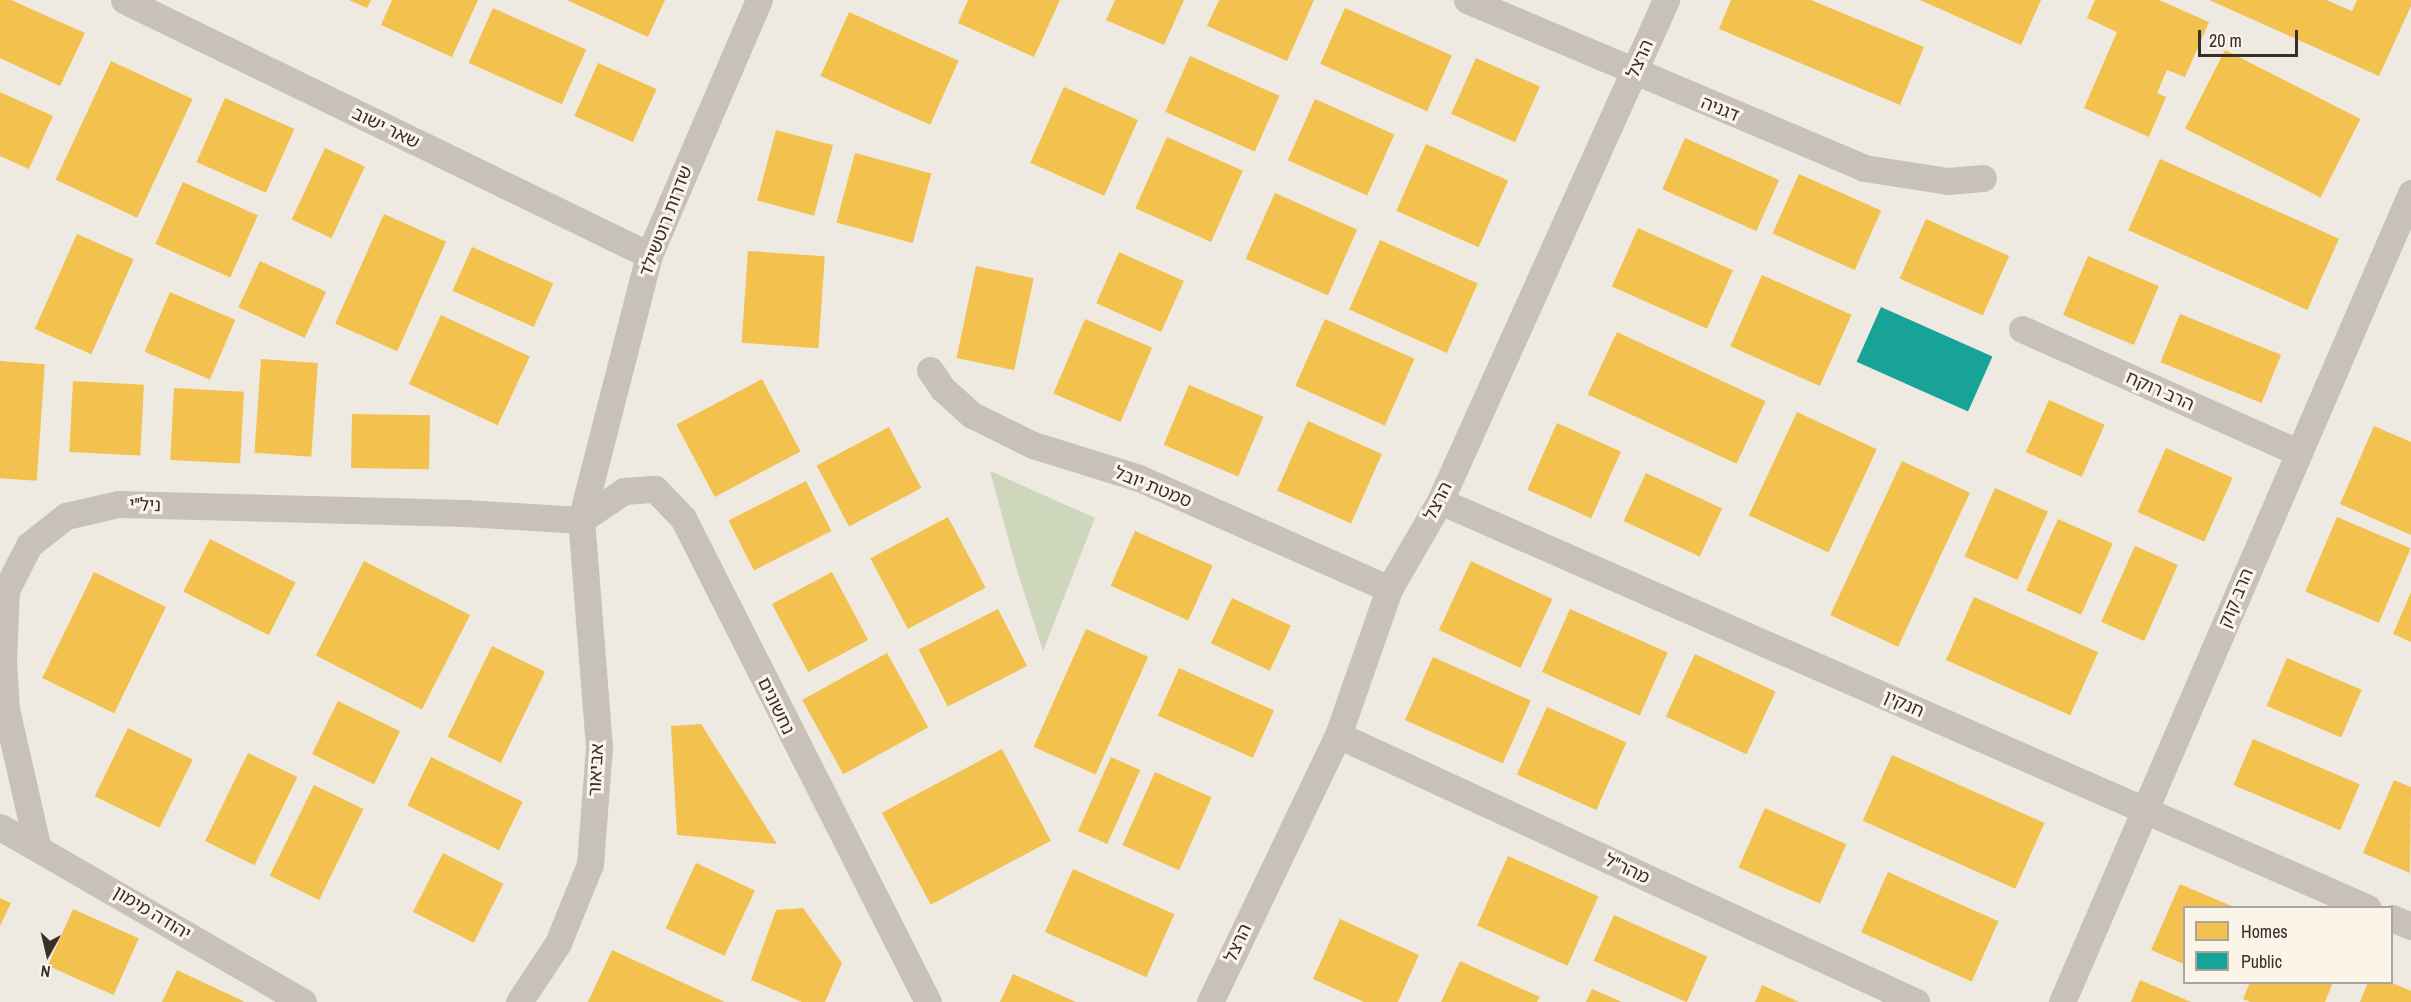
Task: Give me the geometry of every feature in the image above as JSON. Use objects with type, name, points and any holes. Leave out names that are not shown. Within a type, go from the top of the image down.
[{"type":"street","name":"שאר ישוב","points":[[124,0],[649,255]]},
{"type":"street","name":"שדרות רוטשילד","points":[[581,520],[649,255],[759,0]]},
{"type":"street","name":"דגניה","points":[[1467,0],[1633,74],[1864,168],[1948,181],[1983,178]]},
{"type":"street","name":"הרצל","points":[[1210,1002],[1338,735],[1389,589],[1440,501],[1666,0]]},
{"type":"street","name":"הרב קוק","points":[[2062,1002],[2411,193]]},
{"type":"street","name":"הרב רוקח","points":[[2022,329],[2299,453]]},
{"type":"street","name":"סמטת יובל","points":[[930,370],[943,388],[972,415],[1033,445],[1139,478],[1389,589]]},
{"type":"street","name":"נחשונים","points":[[581,520],[624,491],[655,489],[683,518],[928,1002]]},
{"type":"street","name":"חנקין","points":[[1440,501],[2363,906]]},
{"type":"street","name":"ניל\"י","points":[[37,845],[6,709],[4,608],[6,590],[29,545],[66,516],[118,504],[465,513],[581,520]]},
{"type":"street","name":"אביאור","points":[[519,1002],[558,943],[590,864],[599,747],[581,520]]},
{"type":"street","name":"מהר\"ל","points":[[1338,735],[1916,1002]]},
{"type":"street","name":"יהודה מימון","points":[[0,827],[37,845],[303,1002]]},
{"type":"street","points":[[2393,919],[2411,927]]},
{"type":"green space","points":[[990,471],[1095,518],[1043,651],[1016,567]]},
{"type":"building: Homes","points":[[0,0],[11,0],[85,33],[60,86],[0,58]]},
{"type":"building: Homes","points":[[349,0],[371,0],[367,8]]},
{"type":"building: Homes","points":[[392,0],[478,0],[452,57],[381,25]]},
{"type":"building: Homes","points":[[567,0],[665,0],[648,37]]},
{"type":"building: Homes","points":[[968,0],[1060,0],[1034,57],[958,23]]},
{"type":"building: Homes","points":[[1115,0],[1184,0],[1164,45],[1106,20]]},
{"type":"building: Homes","points":[[1219,0],[1314,0],[1287,61],[1207,26]]},
{"type":"building: Homes","points":[[1731,0],[1811,0],[1924,47],[1900,105],[1719,29]]},
{"type":"building: Homes","points":[[1920,0],[2041,0],[2021,45]]},
{"type":"building: Homes","points":[[2095,0],[2159,0],[2209,22],[2185,77],[2167,70],[2157,93],[2166,97],[2149,137],[2084,108],[2117,32],[2087,18]]},
{"type":"building: Homes","points":[[2209,0],[2326,0],[2352,11],[2357,0],[2411,0],[2411,6],[2379,76]]},
{"type":"building: Homes","points":[[493,8],[586,49],[562,104],[469,63]]},
{"type":"building: Homes","points":[[1345,8],[1452,56],[1427,111],[1320,64]]},
{"type":"building: Homes","points":[[849,12],[959,61],[930,125],[821,76]]},
{"type":"building: Homes","points":[[2225,50],[2360,119],[2320,197],[2185,128]]},
{"type":"building: Homes","points":[[1190,56],[1280,96],[1255,152],[1165,112]]},
{"type":"building: Homes","points":[[1476,58],[1540,86],[1515,142],[1451,114]]},
{"type":"building: Homes","points":[[111,61],[193,99],[137,218],[56,180]]},
{"type":"building: Homes","points":[[598,63],[656,89],[633,142],[574,116]]},
{"type":"building: Homes","points":[[1064,87],[1138,120],[1104,196],[1030,163]]},
{"type":"building: Homes","points":[[0,92],[53,116],[29,169],[0,156]]},
{"type":"building: Homes","points":[[225,98],[294,129],[266,193],[197,162]]},
{"type":"building: Homes","points":[[1315,99],[1394,134],[1367,196],[1288,160]]},
{"type":"building: Homes","points":[[776,130],[833,145],[814,216],[757,201]]},
{"type":"building: Homes","points":[[1167,137],[1243,171],[1211,242],[1135,208]]},
{"type":"building: Homes","points":[[1685,138],[1779,180],[1756,231],[1662,189]]},
{"type":"building: Homes","points":[[1426,144],[1508,181],[1479,247],[1396,211]]},
{"type":"building: Homes","points":[[325,148],[365,167],[331,238],[292,220]]},
{"type":"building: Homes","points":[[855,153],[931,173],[913,243],[836,223]]},
{"type":"building: Homes","points":[[2160,159],[2339,239],[2307,310],[2128,230]]},
{"type":"building: Homes","points":[[1799,174],[1881,211],[1855,270],[1773,233]]},
{"type":"building: Homes","points":[[183,182],[258,215],[230,277],[155,244]]},
{"type":"building: Homes","points":[[1275,193],[1357,230],[1328,295],[1246,259]]},
{"type":"building: Homes","points":[[384,214],[446,242],[397,351],[335,324]]},
{"type":"building: Homes","points":[[1926,219],[2009,256],[1983,315],[1900,278]]},
{"type":"building: Homes","points":[[1638,228],[1733,270],[1707,329],[1612,286]]},
{"type":"building: Homes","points":[[77,234],[134,259],[91,354],[35,329]]},
{"type":"building: Homes","points":[[1380,240],[1478,284],[1447,353],[1349,309]]},
{"type":"building: Homes","points":[[472,247],[553,283],[534,327],[452,291]]},
{"type":"building: Homes","points":[[748,251],[825,256],[818,348],[742,343]]},
{"type":"building: Homes","points":[[1119,252],[1184,281],[1161,332],[1096,303]]},
{"type":"building: Homes","points":[[2088,256],[2159,286],[2134,345],[2063,315]]},
{"type":"building: Homes","points":[[260,261],[326,292],[305,338],[238,307]]},
{"type":"building: Homes","points":[[976,266],[1034,278],[1014,370],[956,358]]},
{"type":"building: Homes","points":[[1762,275],[1852,315],[1820,386],[1730,346]]},
{"type":"building: Homes","points":[[170,292],[235,320],[210,380],[145,352]]},
{"type":"building: Homes","points":[[2180,314],[2281,355],[2262,403],[2161,362]]},
{"type":"building: Homes","points":[[441,315],[530,356],[498,425],[409,384]]},
{"type":"building: Homes","points":[[1085,319],[1152,348],[1121,422],[1053,394]]},
{"type":"building: Homes","points":[[1325,319],[1415,359],[1385,426],[1295,386]]},
{"type":"building: Homes","points":[[1617,332],[1766,401],[1736,464],[1588,395]]},
{"type":"building: Homes","points":[[261,359],[318,363],[311,457],[254,453]]},
{"type":"building: Homes","points":[[0,361],[45,364],[37,481],[0,478]]},
{"type":"building: Homes","points":[[762,379],[800,451],[715,497],[676,425]]},
{"type":"building: Homes","points":[[73,381],[144,385],[140,456],[69,452]]},
{"type":"building: Homes","points":[[1189,385],[1264,417],[1238,476],[1164,445]]},
{"type":"building: Homes","points":[[174,388],[244,392],[240,464],[170,460]]},
{"type":"building: Homes","points":[[2049,400],[2105,425],[2082,477],[2026,452]]},
{"type":"building: Homes","points":[[1797,412],[1877,449],[1829,553],[1749,515]]},
{"type":"building: Homes","points":[[352,414],[430,415],[429,469],[351,468]]},
{"type":"building: Homes","points":[[1308,421],[1382,454],[1351,523],[1277,490]]},
{"type":"building: Homes","points":[[1557,423],[1621,451],[1591,518],[1527,490]]},
{"type":"building: Homes","points":[[2374,426],[2411,442],[2411,535],[2340,504]]},
{"type":"building: Homes","points":[[889,427],[921,488],[849,526],[817,465]]},
{"type":"building: Homes","points":[[2166,448],[2233,478],[2204,542],[2138,512]]},
{"type":"building: Homes","points":[[1902,461],[1970,493],[1898,647],[1830,615]]},
{"type":"building: Homes","points":[[1646,473],[1722,508],[1700,557],[1624,521]]},
{"type":"building: Homes","points":[[806,481],[831,531],[754,570],[728,520]]},
{"type":"building: Homes","points":[[1995,488],[2048,512],[2017,580],[1964,557]]},
{"type":"building: Homes","points":[[948,517],[986,588],[908,629],[870,558]]},
{"type":"building: Homes","points":[[2337,517],[2411,548],[2379,623],[2305,592]]},
{"type":"building: Homes","points":[[2058,519],[2113,543],[2081,615],[2026,590]]},
{"type":"building: Homes","points":[[1135,531],[1213,566],[1188,620],[1111,586]]},
{"type":"building: Homes","points":[[210,539],[296,583],[269,635],[183,592]]},
{"type":"building: Homes","points":[[2135,546],[2178,565],[2144,641],[2101,622]]},
{"type":"building: Homes","points":[[364,561],[470,615],[422,709],[316,655]]},
{"type":"building: Homes","points":[[1471,561],[1553,599],[1520,668],[1439,630]]},
{"type":"building: Homes","points":[[94,572],[166,607],[114,713],[42,678]]},
{"type":"building: Homes","points":[[832,572],[868,640],[808,672],[772,604]]},
{"type":"building: Homes","points":[[2411,592],[2411,642],[2393,634]]},
{"type":"building: Homes","points":[[1974,597],[2098,652],[2070,715],[1946,660]]},
{"type":"building: Homes","points":[[1232,598],[1291,625],[1270,671],[1211,643]]},
{"type":"building: Homes","points":[[998,609],[1027,666],[948,706],[919,649]]},
{"type":"building: Homes","points":[[1570,609],[1668,653],[1640,716],[1542,672]]},
{"type":"building: Homes","points":[[1086,629],[1148,657],[1096,775],[1034,747]]},
{"type":"building: Homes","points":[[492,646],[545,672],[501,763],[448,737]]},
{"type":"building: Homes","points":[[887,653],[928,727],[843,774],[802,700]]},
{"type":"building: Homes","points":[[1695,654],[1776,692],[1747,754],[1666,717]]},
{"type":"building: Homes","points":[[1433,657],[1531,701],[1503,764],[1405,720]]},
{"type":"building: Homes","points":[[2287,658],[2362,690],[2341,738],[2267,706]]},
{"type":"building: Homes","points":[[1179,668],[1274,710],[1253,758],[1158,716]]},
{"type":"building: Homes","points":[[338,701],[400,731],[374,784],[312,754]]},
{"type":"building: Homes","points":[[1547,707],[1626,742],[1596,810],[1517,775]]},
{"type":"building: Homes","points":[[701,724],[777,844],[677,835],[671,726]]},
{"type":"building: Homes","points":[[128,728],[193,760],[159,828],[95,796]]},
{"type":"building: Homes","points":[[2253,739],[2360,784],[2340,830],[2233,785]]},
{"type":"building: Homes","points":[[1002,749],[1051,841],[931,905],[882,813]]},
{"type":"building: Homes","points":[[248,753],[297,777],[254,865],[205,841]]},
{"type":"building: Homes","points":[[1892,755],[2045,823],[2015,889],[1863,821]]},
{"type":"building: Homes","points":[[431,757],[523,802],[499,850],[407,806]]},
{"type":"building: Homes","points":[[1111,757],[1140,770],[1107,844],[1078,831]]},
{"type":"building: Homes","points":[[1155,772],[1212,797],[1179,870],[1122,845]]},
{"type":"building: Homes","points":[[2394,780],[2411,787],[2410,873],[2363,853]]},
{"type":"building: Homes","points":[[314,785],[363,809],[319,900],[270,876]]},
{"type":"building: Homes","points":[[1765,808],[1846,844],[1820,904],[1739,867]]},
{"type":"building: Homes","points":[[443,853],[504,884],[474,943],[413,912]]},
{"type":"building: Homes","points":[[1508,856],[1598,896],[1568,966],[1477,925]]},
{"type":"building: Homes","points":[[696,863],[755,890],[724,956],[666,928]]},
{"type":"building: Homes","points":[[1073,869],[1174,914],[1146,977],[1045,932]]},
{"type":"building: Homes","points":[[1888,872],[1999,921],[1972,982],[1861,932]]},
{"type":"building: Homes","points":[[2180,884],[2231,906],[2183,906],[2183,964],[2151,950]]},
{"type":"building: Homes","points":[[0,898],[11,903],[0,926]]},
{"type":"building: Homes","points":[[803,908],[842,963],[825,1002],[802,1002],[751,980],[776,910]]},
{"type":"building: Homes","points":[[73,909],[139,938],[114,995],[48,966]]},
{"type":"building: Homes","points":[[1614,915],[1707,956],[1687,1002],[1594,961]]},
{"type":"building: Homes","points":[[1340,919],[1419,955],[1398,1002],[1364,1002],[1313,979]]},
{"type":"building: Homes","points":[[612,950],[725,1002],[588,1002]]},
{"type":"building: Homes","points":[[1460,961],[1540,997],[1537,1002],[1441,1002]]},
{"type":"building: Homes","points":[[177,970],[245,1002],[162,1002]]},
{"type":"building: Homes","points":[[1013,974],[1076,1002],[1000,1002]]},
{"type":"building: Homes","points":[[2140,980],[2191,1002],[2131,1002]]},
{"type":"building: Homes","points":[[2393,983],[2411,991],[2411,1002],[2360,1002],[2367,984]]},
{"type":"building: Homes","points":[[2249,984],[2332,984],[2325,1002],[2251,1002],[2243,999]]},
{"type":"building: Homes","points":[[1762,985],[1799,1002],[1755,1002]]},
{"type":"building: Homes","points":[[1592,989],[1622,1002],[1586,1002]]},
{"type":"building: Public","points":[[1881,307],[1992,357],[1968,411],[1857,362]]}]
